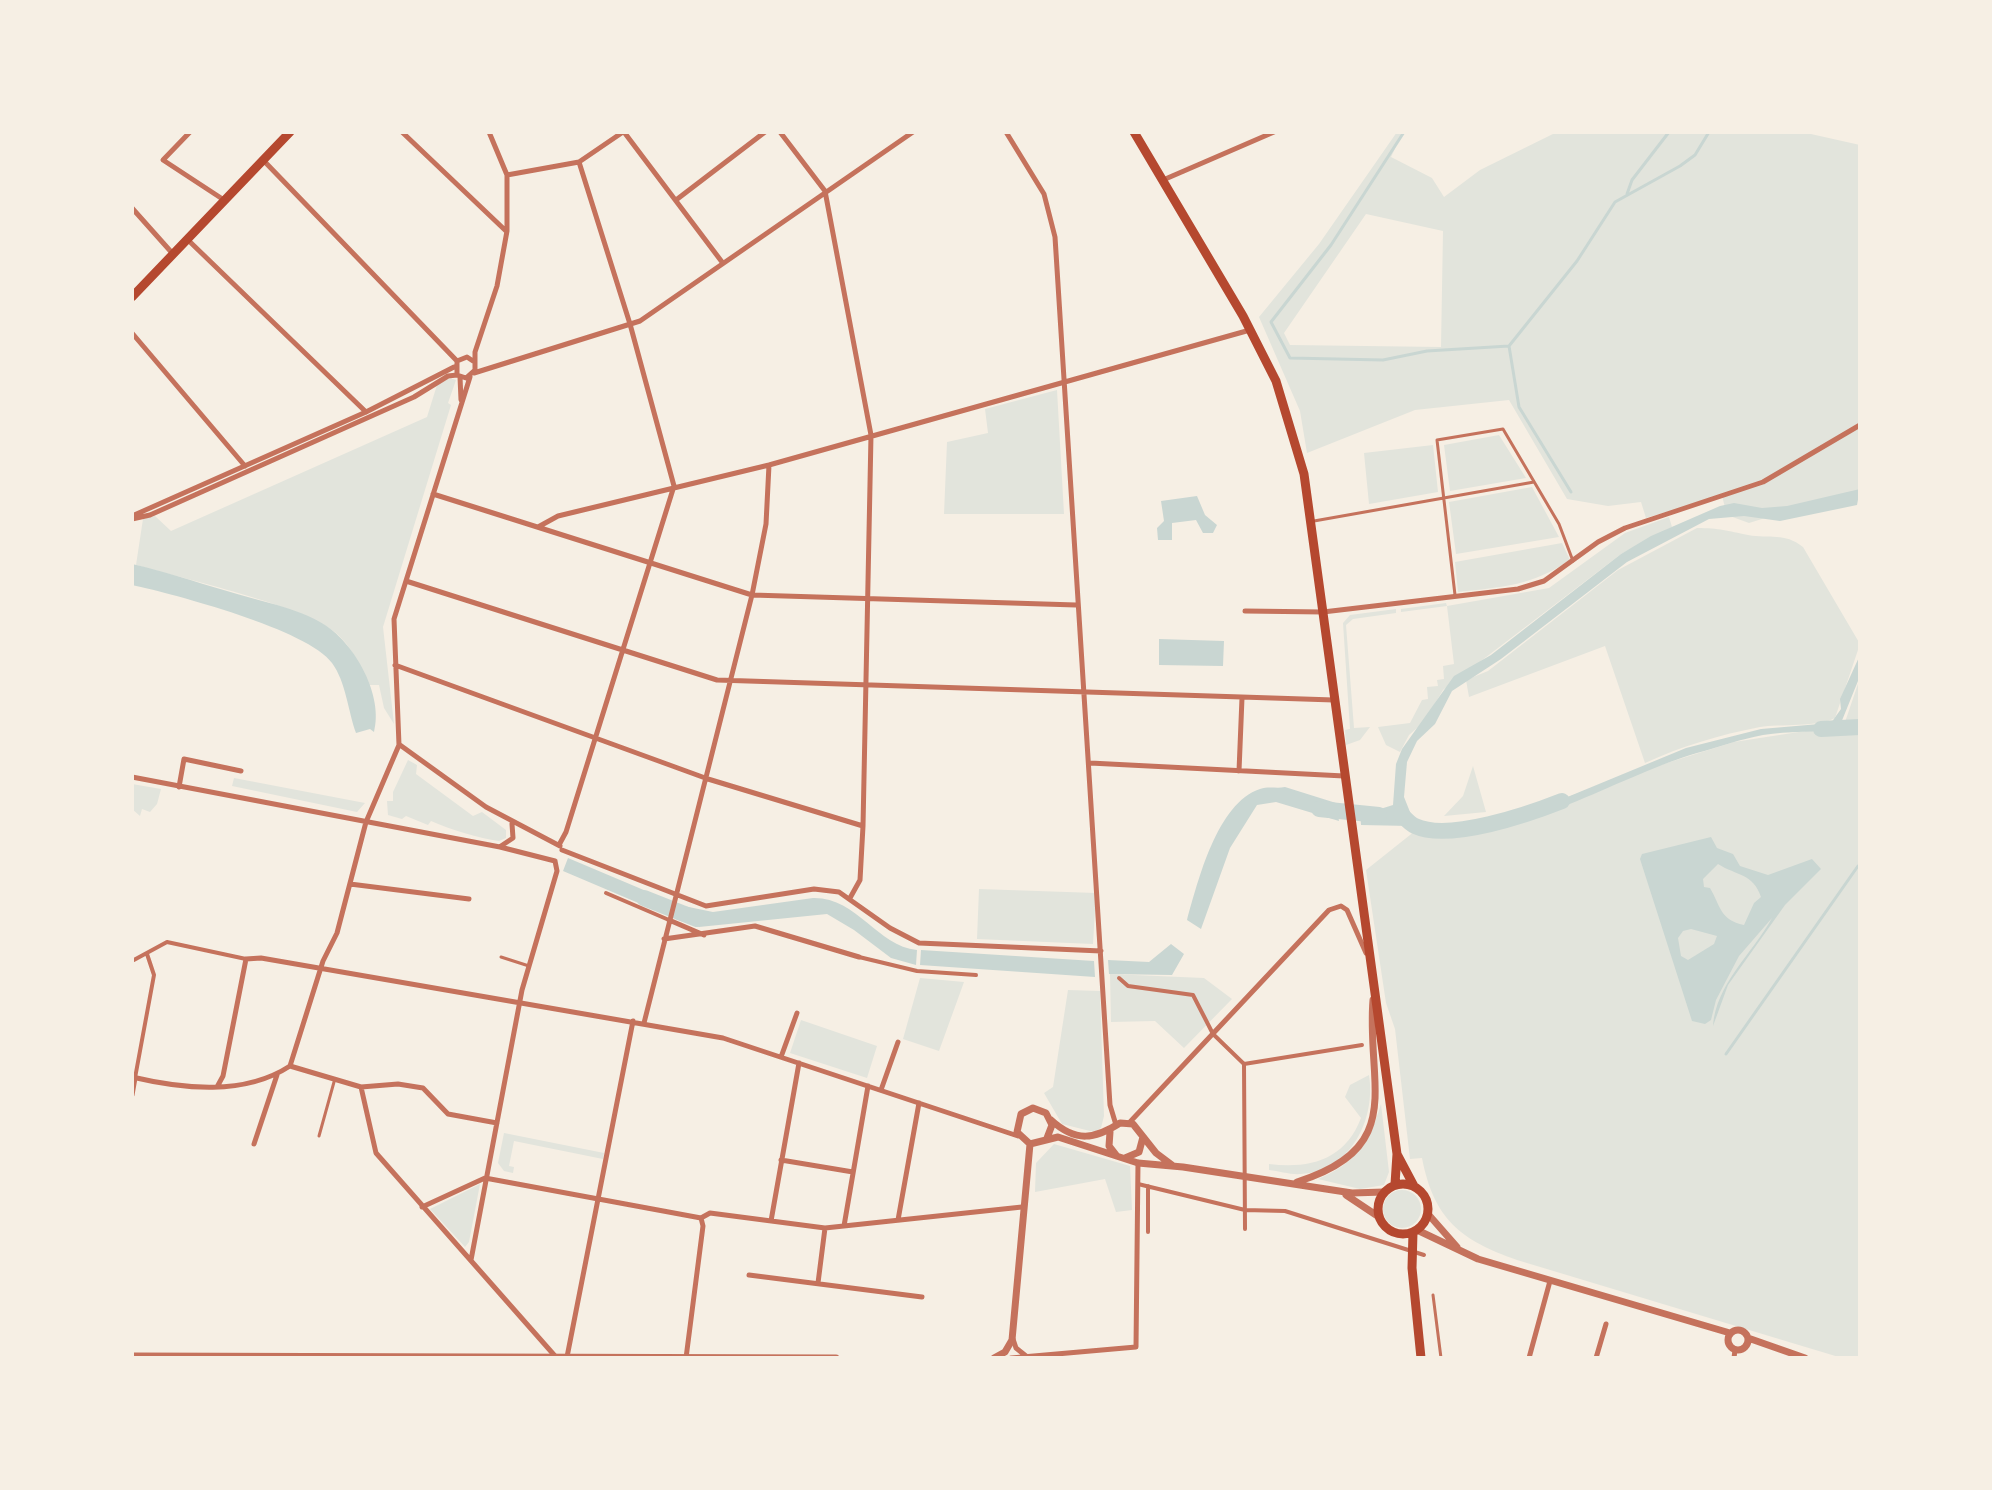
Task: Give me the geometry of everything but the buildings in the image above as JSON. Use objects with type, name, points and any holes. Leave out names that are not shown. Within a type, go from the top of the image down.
[{"type":"main road","points":[[1134,132],[1251,330],[1276,381],[1291,423],[1311,522],[1397,1154],[1395,1184]]},
{"type":"main road","points":[[132,297],[264,160],[286,133]]},
{"type":"main road","points":[[1397,1154],[1414,1186],[1424,1194],[1428,1214],[1408,1247]]},
{"type":"main road","points":[[1414,1186],[1395,1184],[1384,1192],[1378,1203],[1379,1217],[1386,1228],[1398,1234],[1408,1247],[1421,1358]]},
{"type":"main road","points":[[1398,1234],[1415,1231]]},
{"type":"street","points":[[190,132],[163,160],[225,201]]},
{"type":"street","points":[[402,132],[507,231]]},
{"type":"street","points":[[134,1078],[172,1086],[217,1087],[268,1079],[290,1066],[321,968],[337,933],[366,822],[399,745],[394,619],[472,375],[497,286],[507,231],[507,175],[489,132]]},
{"type":"street","points":[[507,175],[579,162],[624,132],[722,262]]},
{"type":"street","points":[[676,200],[765,132]]},
{"type":"street","points":[[780,132],[825,191],[871,435],[863,826],[860,880],[850,898]]},
{"type":"street","points":[[132,518],[150,515],[414,397],[448,376],[472,375],[640,321],[913,132]]},
{"type":"street","points":[[1006,132],[1044,194],[1055,237],[1076,605],[1085,692],[1113,1129],[1109,1146],[1120,1157]]},
{"type":"street","points":[[1163,181],[1274,132]]},
{"type":"street","points":[[264,160],[456,364],[462,403]]},
{"type":"street","points":[[555,861],[562,856],[559,846],[674,486],[630,324],[579,162]]},
{"type":"street","points":[[132,208],[174,254]]},
{"type":"street","points":[[188,240],[366,412]]},
{"type":"street","points":[[538,527],[558,516],[769,465],[1251,330]]},
{"type":"street","points":[[132,333],[245,466]]},
{"type":"street","points":[[132,518],[147,507],[366,412],[456,364],[463,357],[487,368]]},
{"type":"street","points":[[1245,611],[1323,612],[1518,589],[1544,581],[1625,528],[1763,482],[1860,425]]},
{"type":"street","points":[[644,1023],[752,595],[766,524],[769,465]]},
{"type":"street","points":[[433,494],[752,595],[867,601],[1076,605]]},
{"type":"street","points":[[406,581],[717,680],[1334,700]]},
{"type":"street","points":[[395,665],[708,779],[863,826]]},
{"type":"street","points":[[1239,771],[1242,698]]},
{"type":"street","points":[[399,745],[512,823],[676,897],[706,906],[814,889],[839,892],[890,928],[919,943],[1101,951]]},
{"type":"street","points":[[179,787],[184,759],[241,771]]},
{"type":"street","points":[[1090,763],[1344,776]]},
{"type":"street","points":[[132,777],[500,847],[547,852],[559,846]]},
{"type":"street","points":[[500,847],[513,838],[512,823]]},
{"type":"street","points":[[471,1260],[521,1001],[557,871],[555,861],[547,852]]},
{"type":"street","points":[[350,884],[469,899]]},
{"type":"street","points":[[606,893],[670,918],[705,936]]},
{"type":"street","points":[[1020,1136],[1017,1123],[1024,1111],[1038,1109],[1061,1129],[1085,1136],[1129,1123],[1329,910],[1341,906],[1351,916],[1369,960]]},
{"type":"street","points":[[664,939],[705,936],[755,926],[917,971],[976,975]]},
{"type":"street","points":[[132,961],[167,942],[246,959],[321,968],[521,1001],[723,1038],[1020,1136],[1030,1144]]},
{"type":"street","points":[[132,1095],[154,975],[147,954]]},
{"type":"street","points":[[217,1087],[223,1076],[246,959]]},
{"type":"street","points":[[154,975],[161,977]]},
{"type":"street","points":[[1119,978],[1128,986],[1193,995],[1213,1034],[1244,1064],[1245,1229]]},
{"type":"street","points":[[1295,1182],[1330,1170],[1344,1160],[1361,1143],[1373,1121],[1377,1105],[1370,1037],[1374,989]]},
{"type":"street","points":[[230,990],[239,992]]},
{"type":"street","points":[[781,1057],[797,1013]]},
{"type":"street","points":[[566,1358],[633,1021]]},
{"type":"street","points":[[881,1090],[898,1042]]},
{"type":"street","points":[[1244,1064],[1362,1045]]},
{"type":"street","points":[[771,1221],[799,1063]]},
{"type":"street","points":[[290,1066],[334,1082],[361,1087],[398,1084],[423,1088],[448,1114],[497,1123]]},
{"type":"street","points":[[254,1144],[277,1074]]},
{"type":"street","points":[[844,1226],[868,1086]]},
{"type":"street","points":[[361,1087],[376,1153],[556,1358]]},
{"type":"street","points":[[898,1220],[919,1103]]},
{"type":"street","points":[[1047,1138],[1051,1120]]},
{"type":"street","points":[[1129,1123],[1156,1153],[1172,1165]]},
{"type":"street","points":[[1120,1157],[1139,1152],[1143,1135]]},
{"type":"street","points":[[1030,1144],[1058,1137],[1138,1163],[1172,1165],[1364,1194],[1384,1192]]},
{"type":"street","points":[[994,1358],[1005,1352],[1013,1336],[1022,1207],[1030,1144]]},
{"type":"street","points":[[781,1160],[853,1172]]},
{"type":"street","points":[[1011,1358],[1136,1347],[1138,1163]]},
{"type":"street","points":[[422,1207],[485,1178],[701,1218],[710,1213],[825,1228],[1022,1207]]},
{"type":"street","points":[[1136,1183],[1245,1210],[1285,1211],[1408,1247],[1424,1255]]},
{"type":"street","points":[[1148,1186],[1148,1232]]},
{"type":"street","points":[[1329,1189],[1360,1202],[1379,1217]]},
{"type":"street","points":[[1428,1214],[1461,1251]]},
{"type":"street","points":[[686,1358],[703,1226],[701,1218]]},
{"type":"street","points":[[818,1283],[825,1228]]},
{"type":"street","points":[[1415,1231],[1461,1251],[1550,1281],[1729,1336]]},
{"type":"street","points":[[749,1275],[922,1297]]},
{"type":"street","points":[[1529,1358],[1550,1281]]},
{"type":"street","points":[[1596,1358],[1606,1324]]},
{"type":"street","points":[[1729,1336],[1739,1330],[1748,1342],[1805,1358]]},
{"type":"street","points":[[1013,1336],[1019,1351],[1035,1357]]},
{"type":"street","points":[[1729,1336],[1735,1354],[1748,1342]]},
{"type":"street","points":[[132,1356],[836,1358]]},
{"type":"lane","points":[[1455,597],[1437,440],[1503,429],[1559,524],[1573,561]]},
{"type":"lane","points":[[1311,522],[1534,482]]},
{"type":"lane","points":[[501,957],[529,966]]},
{"type":"lane","points":[[319,1136],[334,1082]]},
{"type":"lane","points":[[1433,1295],[1441,1358]]},
{"type":"shaded area","points":[[1397,132],[1403,132],[1391,157],[1432,178],[1444,197],[1480,170],[1557,132],[1802,132],[1860,145],[1860,498],[1794,509],[1749,523],[1727,515],[1722,496],[1646,518],[1641,502],[1608,506],[1567,499],[1509,400],[1415,410],[1307,453],[1300,411],[1259,317],[1319,244]],"holes":[[[1366,214],[1443,231],[1441,347],[1290,345],[1284,333]]]},
{"type":"shaded area","points":[[450,378],[456,380],[448,403],[451,405],[383,627],[394,724],[384,708],[379,685],[368,685],[347,644],[320,623],[270,603],[136,565],[143,519],[155,516],[171,531],[427,417],[437,385]]},
{"type":"shaded area","points":[[1057,390],[1064,514],[944,514],[947,442],[988,433],[985,409]]},
{"type":"shaded area","points":[[1499,435],[1526,478],[1450,491],[1444,445]]},
{"type":"shaded area","points":[[1433,445],[1438,492],[1369,504],[1364,453]]},
{"type":"shaded area","points":[[1532,487],[1559,537],[1456,554],[1449,502]]},
{"type":"shaded area","points":[[1860,489],[1857,505],[1780,521],[1744,516],[1709,519],[1627,562],[1501,659],[1452,691],[1435,724],[1417,741],[1407,762],[1404,797],[1414,822],[1410,826],[1361,825],[1360,809],[1377,810],[1393,805],[1396,764],[1402,749],[1454,676],[1491,655],[1621,554],[1651,536],[1720,506],[1734,503],[1762,508],[1787,506]]},
{"type":"shaded area","points":[[1197,496],[1205,515],[1217,525],[1213,533],[1203,533],[1196,520],[1172,523],[1172,540],[1158,540],[1157,528],[1164,521],[1161,501]]},
{"type":"shaded area","points":[[1669,517],[1672,527],[1621,554],[1443,690],[1424,722],[1409,735],[1400,752],[1386,745],[1378,727],[1410,723],[1422,700],[1428,699],[1427,687],[1438,686],[1437,680],[1444,679],[1443,666],[1454,664],[1447,606],[1549,588],[1625,533]]},
{"type":"shaded area","points":[[1697,528],[1783,538],[1803,547],[1860,644],[1835,718],[1820,723],[1760,727],[1730,734],[1687,746],[1645,763],[1605,646],[1469,697],[1466,680],[1488,671],[1618,570]]},
{"type":"shaded area","points":[[1562,543],[1570,560],[1556,569],[1503,587],[1458,592],[1455,562]]},
{"type":"shaded area","points":[[132,564],[290,609],[325,625],[347,645],[371,687],[376,718],[374,732],[370,729],[356,733],[341,679],[332,663],[319,651],[297,638],[239,615],[132,585]]},
{"type":"shaded area","points":[[1446,603],[1447,606],[1401,612],[1401,609]]},
{"type":"shaded area","points":[[1396,609],[1396,613],[1353,619],[1346,625],[1354,728],[1370,727],[1360,740],[1346,745],[1345,730],[1350,729],[1343,623],[1350,615]]},
{"type":"shaded area","points":[[1159,639],[1224,641],[1223,666],[1159,665]]},
{"type":"shaded area","points":[[1860,655],[1860,676],[1841,723],[1842,730],[1773,734],[1738,741],[1665,764],[1558,809],[1484,831],[1450,834],[1417,830],[1421,826],[1448,829],[1507,822],[1686,748],[1761,729],[1831,723],[1841,709],[1840,699]]},
{"type":"shaded area","points":[[1860,678],[1860,1358],[1842,1358],[1517,1260],[1465,1235],[1453,1225],[1434,1197],[1422,1158],[1410,1159],[1395,1029],[1386,1003],[1366,870],[1415,831],[1447,834],[1487,828],[1609,781],[1734,742],[1844,725]]},
{"type":"shaded area","points":[[408,760],[417,765],[416,774],[473,816],[482,812],[506,830],[506,838],[491,840],[431,821],[428,825],[406,816],[402,819],[388,815],[387,801],[393,801],[393,792]]},
{"type":"shaded area","points":[[1473,766],[1486,812],[1444,816],[1463,796]]},
{"type":"shaded area","points":[[234,778],[365,803],[357,812],[232,786]]},
{"type":"shaded area","points":[[132,784],[161,789],[157,804],[150,812],[142,809],[140,816],[132,809]]},
{"type":"shaded area","points":[[1285,787],[1336,803],[1339,821],[1276,802],[1257,805],[1230,848],[1201,929],[1187,920],[1212,845],[1232,810],[1245,797],[1260,789]]},
{"type":"shaded area","points":[[1711,837],[1717,848],[1733,854],[1740,866],[1768,875],[1812,859],[1821,869],[1785,905],[1728,985],[1713,1026],[1728,983],[1772,918],[1739,956],[1716,1000],[1711,1020],[1705,1024],[1692,1021],[1640,859],[1642,854]],"holes":[[[1718,864],[1749,879],[1758,889],[1761,897],[1754,903],[1744,925],[1730,920],[1719,907],[1710,888],[1704,887],[1703,879]],[[1691,929],[1717,936],[1714,944],[1688,960],[1681,956],[1678,938],[1683,931]]]},
{"type":"shaded area","points":[[568,858],[665,899],[662,913],[563,871]]},
{"type":"shaded area","points":[[979,889],[1096,893],[1093,944],[977,939]]},
{"type":"shaded area","points":[[813,898],[842,905],[890,940],[917,950],[916,965],[891,958],[827,914],[699,927],[675,919],[679,905],[713,912]]},
{"type":"shaded area","points":[[1171,944],[1184,954],[1172,975],[1109,974],[1108,960],[1149,962]]},
{"type":"shaded area","points":[[921,950],[1094,961],[1095,977],[920,965]]},
{"type":"shaded area","points":[[1110,974],[1204,978],[1232,999],[1184,1048],[1155,1021],[1111,1022]]},
{"type":"shaded area","points":[[920,978],[964,982],[939,1051],[903,1039]]},
{"type":"shaded area","points":[[1068,990],[1100,991],[1104,1116],[1101,1128],[1094,1132],[1062,1124],[1044,1093],[1053,1087]]},
{"type":"shaded area","points":[[801,1020],[877,1046],[867,1078],[790,1053]]},
{"type":"shaded area","points":[[1369,1075],[1370,1092],[1364,1125],[1346,1153],[1319,1171],[1297,1174],[1269,1170],[1269,1164],[1298,1165],[1324,1159],[1346,1144],[1361,1118],[1345,1097],[1350,1085]]},
{"type":"shaded area","points":[[1381,1104],[1389,1172],[1384,1185],[1360,1189],[1318,1179],[1342,1166],[1359,1150],[1372,1129]]},
{"type":"shaded area","points":[[504,1133],[604,1153],[603,1159],[514,1141],[509,1166],[514,1167],[513,1173],[504,1171],[498,1163]]},
{"type":"shaded area","points":[[1054,1144],[1130,1166],[1132,1210],[1116,1212],[1105,1179],[1035,1192],[1036,1163]]},
{"type":"shaded area","points":[[480,1184],[469,1242],[465,1247],[430,1209]]},
{"type":"shaded area","points":[[1402,1190],[1415,1196],[1421,1209],[1415,1222],[1402,1228],[1389,1222],[1383,1209],[1389,1196]]},
{"type":"waterway","points":[[1404,132],[1331,245],[1271,322],[1290,358],[1383,360],[1427,351],[1509,346]]},
{"type":"waterway","points":[[1627,194],[1632,180],[1669,132]]},
{"type":"waterway","points":[[1571,492],[1519,407],[1509,346],[1577,261],[1615,202],[1695,155],[1709,132]]},
{"type":"waterway","points":[[1821,729],[1860,727]]},
{"type":"waterway","points":[[1401,814],[1415,826],[1448,831],[1489,824],[1562,801]]},
{"type":"waterway","points":[[1319,809],[1379,815]]},
{"type":"waterway","points":[[1726,1054],[1858,866]]},
{"type":"waterway","points":[[644,898],[697,919]]}]
